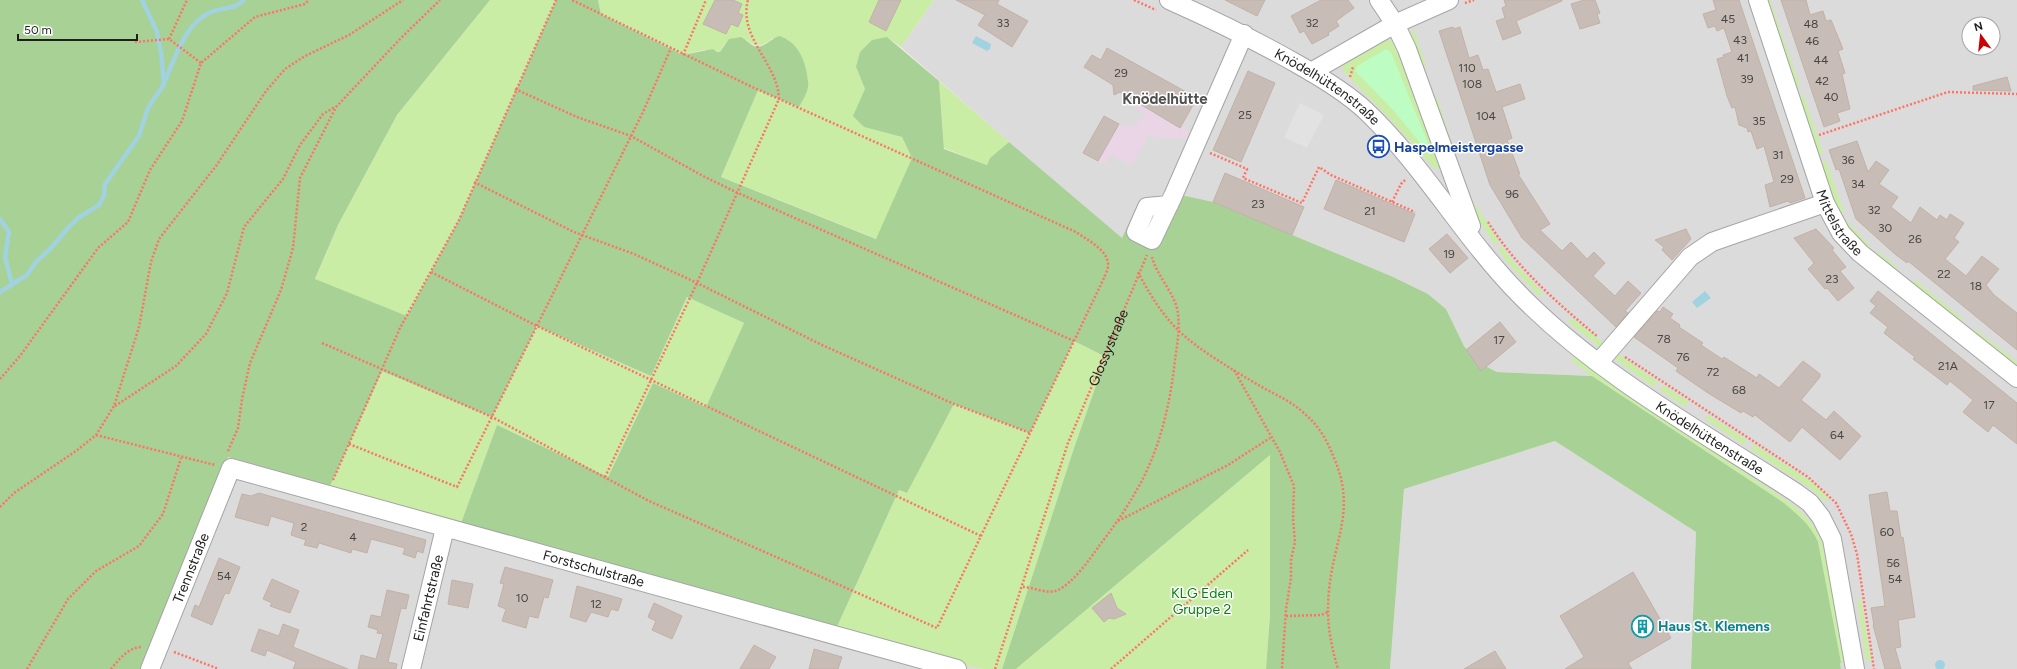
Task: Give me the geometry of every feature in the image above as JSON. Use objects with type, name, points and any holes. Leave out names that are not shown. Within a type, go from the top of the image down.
[{"type":"street","name":"Knödelhüttenstraße","points":[[1169,0],[1244,34],[1310,72],[1364,109],[1418,169],[1483,252],[1519,294],[1552,324],[1599,362],[1663,406],[1795,492],[1816,510],[1829,530],[1836,553],[1855,669]]},
{"type":"street","name":"Knödelhüttenstraße","points":[[1379,0],[1395,24],[1407,49],[1459,196],[1483,252]]},
{"type":"street","points":[[1310,72],[1395,24],[1449,0]]},
{"type":"street","name":"Mittelstraße","points":[[1758,0],[1796,92],[1819,159],[1825,203],[1840,219],[1841,233],[1870,252],[2017,378]]},
{"type":"street","points":[[1151,244],[1244,34]]},
{"type":"street","points":[[1599,362],[1680,266],[1701,249],[1729,236],[1825,203]]},
{"type":"street","name":"Forstschulstraße","points":[[231,468],[957,669]]},
{"type":"street","name":"Trennstraße","points":[[150,669],[231,468]]},
{"type":"street","name":"Einfahrtstraße","points":[[411,669],[445,528]]},
{"type":"path","points":[[169,39],[187,0]]},
{"type":"path","points":[[0,379],[20,356],[98,248],[128,222],[150,170],[182,121],[202,63],[255,17],[305,4],[309,0]]},
{"type":"path","points":[[0,507],[14,493],[76,451],[96,435],[114,406],[140,327],[152,262],[160,239],[216,166],[266,91],[285,69],[305,56],[349,35],[403,0]]},
{"type":"path","points":[[231,468],[225,459],[238,428],[242,399],[250,363],[281,290],[293,248],[300,178],[336,107],[401,38],[440,0]]},
{"type":"path","points":[[332,483],[400,328],[459,220],[515,89],[556,0]]},
{"type":"path","points":[[322,343],[492,418],[649,501],[937,628],[1108,267],[1106,258],[1099,248],[1076,232],[683,55],[572,0]]},
{"type":"path","points":[[683,55],[706,0]]},
{"type":"path","points":[[605,477],[697,283],[779,99],[779,93],[772,74],[749,30],[746,14],[748,0]]},
{"type":"path","points":[[135,42],[169,39],[202,63]]},
{"type":"path","points":[[349,444],[457,488],[631,136],[671,48]]},
{"type":"path","points":[[515,89],[577,117],[631,136],[703,176],[738,193],[1074,341]]},
{"type":"path","points":[[1819,136],[1948,92],[2017,94]]},
{"type":"path","points":[[114,406],[176,366],[206,334],[227,293],[244,227],[283,179],[300,145],[323,114],[336,107]]},
{"type":"path","points":[[1817,129],[1819,136],[1819,159]]},
{"type":"path","points":[[1194,147],[1247,169],[1243,178],[1302,203],[1318,166],[1331,175],[1415,212]]},
{"type":"path","points":[[1392,202],[1401,184],[1418,169]]},
{"type":"path","points":[[474,182],[582,235],[634,254],[697,283],[822,345],[954,404],[1030,433]]},
{"type":"path","points":[[1484,215],[1513,258],[1536,284],[1602,341],[1808,477],[1836,503],[1851,534],[1856,554],[1874,669]]},
{"type":"path","points":[[1023,587],[1031,587],[1046,591],[1058,591],[1067,584],[1088,561],[1117,521],[1136,493],[1151,462],[1163,427],[1172,385],[1178,330],[1176,305],[1156,269],[1151,244]]},
{"type":"path","name":"Glossystraße","points":[[995,669],[1023,587],[1068,443],[1138,272],[1151,244]]},
{"type":"path","points":[[431,272],[537,326],[981,536]]},
{"type":"path","points":[[1138,272],[1155,302],[1178,330],[1234,370],[1297,407],[1322,434],[1335,459],[1342,481],[1344,507],[1340,539],[1328,591],[1328,612],[1330,637],[1338,669]]},
{"type":"path","points":[[1234,370],[1270,438],[1282,457],[1295,490],[1293,519],[1295,542],[1291,560],[1291,578],[1286,616],[1282,669]]},
{"type":"path","points":[[96,435],[181,458],[231,468]]},
{"type":"path","points":[[1117,521],[1228,465],[1270,438]]},
{"type":"path","points":[[27,669],[68,599],[96,571],[139,546],[163,514],[181,458]]},
{"type":"path","points":[[1111,669],[1248,550]]},
{"type":"path","points":[[1286,616],[1321,615],[1328,612]]},
{"type":"path","points":[[111,669],[120,657],[136,647],[160,647],[219,669]]},
{"type":"shaded area","points":[[934,0],[2017,0],[2017,669],[1841,669],[1818,542],[1814,533],[1800,516],[1784,503],[1592,376],[1497,372],[1477,362],[1464,346],[1446,309],[1428,294],[1391,276],[1213,202],[1122,239],[1061,188],[901,47]]},
{"type":"shaded area","points":[[1139,103],[1180,128],[1185,126],[1191,140],[1148,136],[1132,165],[1110,155],[1105,164],[1098,161],[1119,124],[1132,127],[1143,117],[1145,114],[1135,107]]},
{"type":"shaded area","points":[[1300,103],[1324,115],[1307,148],[1284,137]]},
{"type":"shaded area","points":[[1555,441],[1696,532],[1691,669],[1390,669],[1404,489]]},
{"type":"shaded area","points":[[228,457],[965,666],[983,669],[141,669]]},
{"type":"green space","points":[[0,0],[490,0],[397,115],[338,225],[315,279],[407,316],[459,220],[556,0],[598,0],[601,14],[683,55],[713,49],[720,52],[729,39],[741,37],[752,45],[759,47],[776,37],[779,36],[785,38],[795,46],[804,62],[807,74],[807,92],[799,107],[758,90],[721,177],[876,239],[912,158],[902,137],[864,127],[853,116],[865,89],[856,67],[860,52],[872,40],[887,37],[939,81],[944,149],[987,165],[990,158],[1009,142],[1122,238],[1140,200],[1181,195],[1213,202],[1391,276],[1428,294],[1446,309],[1464,346],[1477,362],[1497,372],[1592,376],[1784,503],[1808,525],[1818,542],[1841,669],[1691,669],[1696,532],[1555,441],[1404,489],[1390,669],[1266,669],[1270,615],[1270,455],[1016,669],[1002,669],[1074,448],[1106,357],[1074,341],[1030,433],[954,404],[907,493],[899,490],[836,629],[461,523],[497,425],[608,477],[653,383],[706,407],[744,323],[687,297],[651,376],[537,326],[492,417],[382,371],[330,486],[228,457],[141,669],[0,669]]},
{"type":"green space","points":[[490,0],[556,0],[459,220],[407,316],[315,280],[338,225],[397,115]]},
{"type":"green space","points":[[598,0],[934,0],[901,47],[887,37],[856,67],[865,89],[864,127],[902,137],[912,158],[877,239],[721,177],[758,89],[799,107],[773,38],[763,45],[754,45],[747,40],[724,45],[720,52],[704,50],[683,55],[601,14]]},
{"type":"green space","points":[[1766,0],[1770,0],[1800,87],[1796,88]]},
{"type":"green space","points":[[1413,27],[1426,66],[1421,67],[1411,36]]},
{"type":"green space","points":[[1386,39],[1394,43],[1397,48],[1441,166],[1440,168],[1436,169],[1433,167],[1391,120],[1342,70],[1344,63]]},
{"type":"green space","points":[[1386,49],[1391,52],[1432,153],[1429,154],[1393,110],[1355,71],[1357,66]]},
{"type":"green space","points":[[939,81],[1009,142],[990,158],[987,165],[944,148]]},
{"type":"green space","points":[[1803,94],[1823,153],[1819,155],[1799,96]]},
{"type":"green space","points":[[1437,97],[1453,147],[1448,148],[1432,99]]},
{"type":"green space","points":[[1826,161],[1844,212],[1840,214],[1821,162]]},
{"type":"green space","points":[[1476,205],[1499,242],[1495,245],[1471,208]]},
{"type":"green space","points":[[1846,220],[1870,246],[1868,249],[1854,236],[1844,221]]},
{"type":"green space","points":[[1502,246],[1512,260],[1543,293],[1540,297],[1508,263],[1498,250]]},
{"type":"green space","points":[[1877,251],[1898,268],[1895,272],[1874,255]]},
{"type":"green space","points":[[1915,280],[1964,320],[1961,323],[1912,284]]},
{"type":"green space","points":[[687,297],[744,323],[706,407],[653,383],[608,477],[497,425],[461,523],[330,486],[382,370],[492,417],[537,326],[651,376]]},
{"type":"green space","points":[[1572,318],[1608,346],[1601,348],[1568,322]]},
{"type":"green space","points":[[1975,329],[2017,362],[2016,366],[1973,332]]},
{"type":"green space","points":[[1074,341],[1106,357],[1074,448],[1002,669],[983,669],[965,666],[836,629],[899,490],[907,493],[954,404],[1030,433]]},
{"type":"green space","points":[[1615,352],[1658,382],[1654,387],[1616,360],[1614,357]]},
{"type":"green space","points":[[1575,357],[1612,385],[1802,512],[1814,526],[1822,543],[1847,662],[1841,663],[1818,542],[1808,525],[1784,503],[1592,376],[1570,359]]},
{"type":"green space","points":[[1663,385],[1689,402],[1685,407],[1660,390]]},
{"type":"green space","points":[[1708,415],[1747,440],[1744,445],[1705,419]]},
{"type":"green space","points":[[1753,444],[1809,480],[1829,498],[1825,501],[1810,488],[1750,449]]},
{"type":"green space","name":"KLG Eden Gruppe 2","points":[[1270,455],[1270,615],[1266,669],[1016,669]]},
{"type":"green space","points":[[1857,599],[1861,599],[1871,661],[1866,661]]},
{"type":"water","points":[[976,36],[991,44],[990,49],[987,51],[972,43]]},
{"type":"water","points":[[1705,291],[1711,298],[1697,308],[1692,302]]},
{"type":"water","points":[[1938,660],[1942,660],[1944,661],[1944,669],[1938,670],[1935,667],[1935,663]]},
{"type":"building","points":[[715,0],[733,0],[742,4],[738,13],[743,15],[738,27],[731,24],[726,34],[703,24]]},
{"type":"building","points":[[879,0],[901,0],[886,31],[869,22]]},
{"type":"building","points":[[956,0],[999,0],[997,4],[1028,21],[1012,47],[978,25],[985,15]]},
{"type":"building","points":[[1225,0],[1265,0],[1257,16]]},
{"type":"building","points":[[1321,0],[1348,0],[1354,8],[1336,21],[1339,26],[1328,33],[1329,35],[1312,44],[1304,31],[1300,33],[1291,16]]},
{"type":"building","points":[[1504,0],[1562,1],[1516,21],[1521,33],[1503,40],[1496,21],[1505,18],[1502,8],[1506,6]]},
{"type":"building","points":[[1584,0],[1595,0],[1600,13],[1597,14],[1600,23],[1580,29],[1571,4]]},
{"type":"building","points":[[1713,0],[1739,0],[1805,198],[1790,203],[1788,201],[1770,207],[1765,185],[1774,182],[1764,146],[1757,149],[1751,131],[1748,132],[1747,128],[1739,125],[1735,107],[1732,108],[1727,96],[1717,59],[1732,52],[1724,28],[1717,31],[1715,26],[1708,28],[1703,14],[1716,10]]},
{"type":"building","points":[[1781,0],[1806,0],[1810,15],[1823,11],[1826,21],[1831,20],[1843,49],[1838,51],[1845,73],[1842,74],[1850,109],[1837,113],[1840,121],[1824,127]]},
{"type":"building","points":[[1453,27],[1454,29],[1460,27],[1469,58],[1478,55],[1483,70],[1488,69],[1496,92],[1520,84],[1525,99],[1502,107],[1512,138],[1507,140],[1520,174],[1518,174],[1550,224],[1540,230],[1562,251],[1571,242],[1587,259],[1594,252],[1605,263],[1593,276],[1615,296],[1628,281],[1641,293],[1625,311],[1628,313],[1616,327],[1522,238],[1490,185],[1439,31]]},
{"type":"building","points":[[1107,48],[1197,98],[1180,128],[1120,92],[1114,95],[1113,85],[1084,67],[1092,55],[1101,60]]},
{"type":"building","points":[[1248,71],[1275,83],[1241,162],[1213,150]]},
{"type":"building","points":[[2007,77],[2011,91],[1973,90],[1973,86]]},
{"type":"building","points":[[1104,116],[1119,124],[1098,161],[1083,153]]},
{"type":"building","points":[[1857,141],[1868,172],[1876,161],[1889,170],[1879,184],[1898,197],[1891,207],[1911,223],[1920,207],[1937,220],[1940,215],[1947,220],[1950,214],[1964,223],[1954,238],[1959,242],[1945,259],[1966,276],[1982,256],[1999,269],[1986,285],[1994,295],[2017,313],[2017,350],[1908,261],[1907,263],[1896,255],[1856,219],[1839,169],[1836,170],[1829,150]]},
{"type":"building","points":[[1225,173],[1304,207],[1292,235],[1213,202]]},
{"type":"building","points":[[1336,180],[1415,214],[1404,242],[1324,209]]},
{"type":"building","points":[[1686,229],[1691,239],[1672,260],[1662,250],[1664,247],[1655,240]]},
{"type":"building","points":[[1816,229],[1834,248],[1832,250],[1846,267],[1840,271],[1854,288],[1838,301],[1827,288],[1825,289],[1808,269],[1814,263],[1794,238]]},
{"type":"building","points":[[1447,234],[1468,258],[1450,273],[1429,249]]},
{"type":"building","points":[[1878,291],[2017,403],[2017,444],[1993,425],[1988,432],[1963,412],[1973,400],[1950,381],[1947,385],[1913,359],[1915,357],[1884,333],[1888,327],[1870,313],[1876,306],[1870,301]]},
{"type":"building","points":[[1663,307],[1673,314],[1670,318],[1680,325],[1679,327],[1703,343],[1701,345],[1722,359],[1724,357],[1757,378],[1759,374],[1779,388],[1803,361],[1820,374],[1820,377],[1801,400],[1826,420],[1834,411],[1861,436],[1840,460],[1802,427],[1790,442],[1755,415],[1753,417],[1743,411],[1741,413],[1708,393],[1676,371],[1678,368],[1634,337],[1657,311],[1660,312]]},
{"type":"building","points":[[1500,322],[1516,342],[1481,371],[1466,350]]},
{"type":"building","points":[[1887,492],[1890,511],[1897,511],[1901,538],[1903,537],[1915,617],[1898,620],[1901,647],[1895,648],[1901,669],[1885,669],[1873,625],[1871,608],[1885,606],[1869,495]]},
{"type":"building","points":[[259,493],[426,540],[423,553],[417,551],[415,558],[403,554],[405,548],[371,539],[367,553],[352,549],[351,553],[319,543],[317,548],[304,545],[306,540],[291,535],[294,523],[271,516],[268,526],[235,517],[242,494],[251,496]]},
{"type":"building","points":[[219,558],[240,567],[229,594],[225,593],[212,625],[191,616],[195,605],[199,607]]},
{"type":"building","points":[[505,567],[553,580],[548,598],[544,597],[538,618],[529,616],[526,628],[502,621],[506,609],[498,606],[504,584],[500,583]]},
{"type":"building","name":"Haus St. Klemens","points":[[1633,572],[1671,638],[1628,663],[1632,669],[1565,669],[1584,657],[1560,616]]},
{"type":"building","points":[[272,579],[299,591],[290,613],[270,606],[272,603],[263,599]]},
{"type":"building","points":[[452,580],[473,584],[468,608],[448,604]]},
{"type":"building","points":[[577,586],[622,599],[618,611],[611,609],[608,617],[591,612],[586,622],[570,617]]},
{"type":"building","points":[[387,590],[409,595],[406,609],[401,608],[388,662],[397,664],[396,669],[358,669],[361,655],[376,659],[383,634],[377,633],[378,630],[368,627],[371,615],[381,617]]},
{"type":"building","points":[[1111,593],[1117,608],[1126,614],[1114,619],[1109,618],[1104,622],[1092,608]]},
{"type":"building","points":[[654,603],[682,616],[672,639],[652,630],[656,621],[648,617]]},
{"type":"building","points":[[283,624],[299,630],[293,647],[348,669],[293,669],[296,662],[267,650],[265,656],[251,651],[259,629],[279,636]]},
{"type":"building","points":[[754,645],[776,657],[769,669],[740,669]]},
{"type":"building","points":[[814,649],[842,657],[838,669],[809,669]]},
{"type":"building","points":[[1495,651],[1506,669],[1464,669]]},
{"type":"waterway","points":[[0,292],[27,275],[35,263],[51,248],[78,218],[99,205],[104,195],[105,184],[139,136],[148,108],[164,84],[157,32],[142,0]]},
{"type":"waterway","points":[[164,83],[176,53],[187,34],[200,18],[213,11],[232,7],[244,0]]},
{"type":"waterway","points":[[0,219],[9,232],[5,257],[12,284]]},
{"type":"place","name":"Haspelmeistergasse","points":[[1379,147]]},
{"type":"place","name":"Haus St. Klemens","points":[[1642,626]]},
{"type":"district","name":"Knödelhütte","points":[[1165,99]]}]
